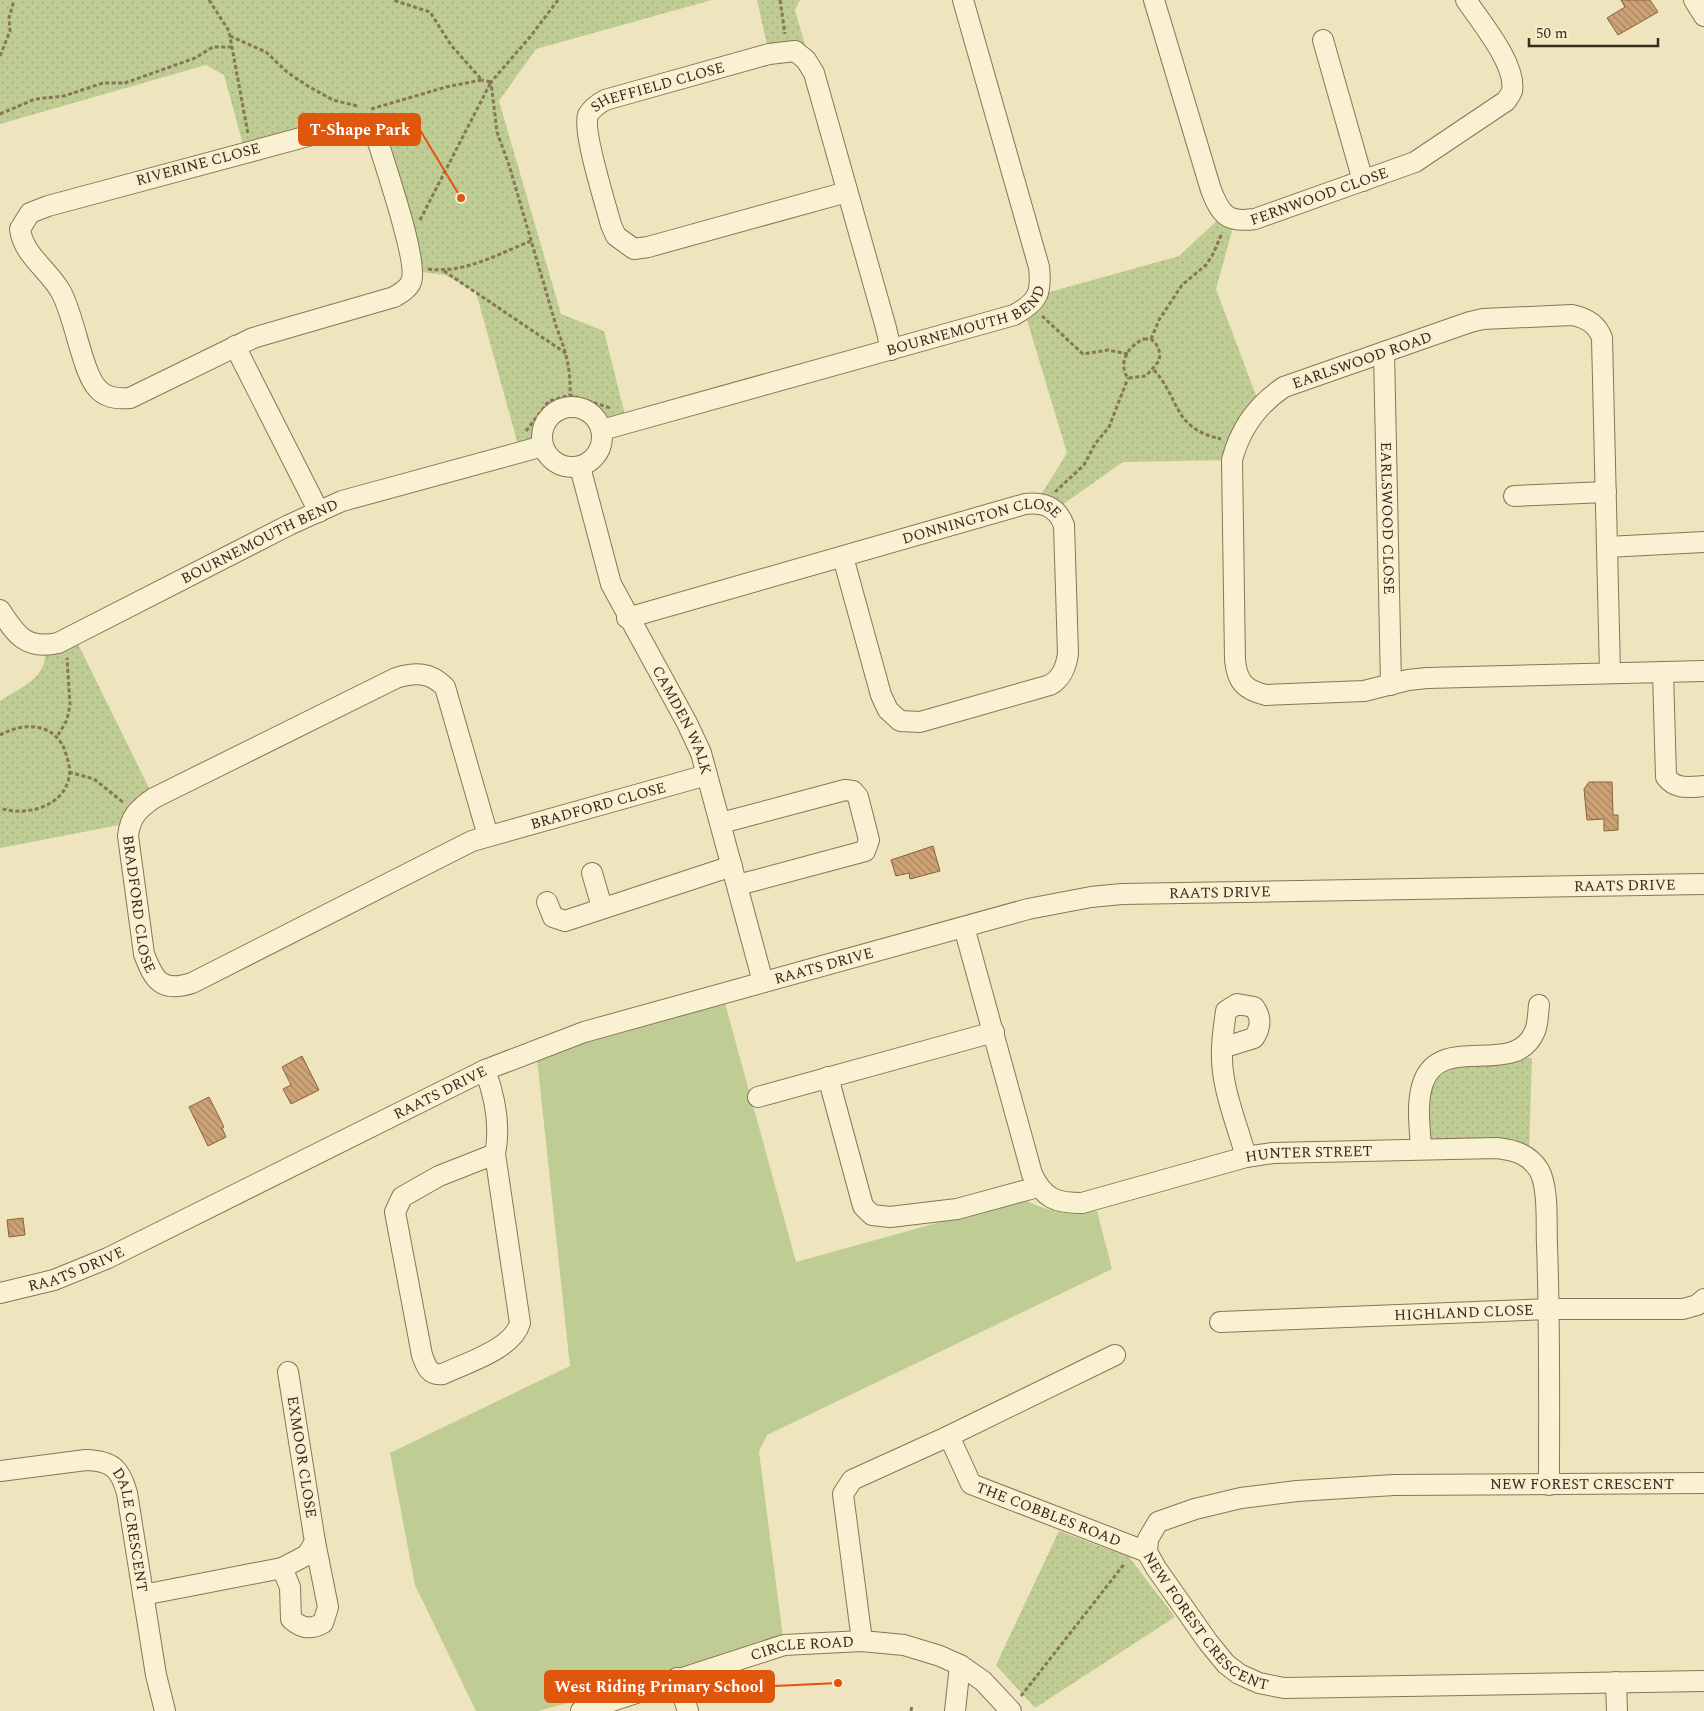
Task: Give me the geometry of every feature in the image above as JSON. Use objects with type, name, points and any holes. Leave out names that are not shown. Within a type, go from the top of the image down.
[{"type":"street","name":"BOURNEMOUTH BEND","points":[[602,430],[1014,316],[1027,308],[1038,295],[1041,281],[1039,267],[963,0]]},
{"type":"street","name":"FERNWOOD CLOSE","points":[[1154,0],[1211,190],[1218,206],[1228,218],[1241,221],[1255,219],[1415,162],[1506,101],[1512,92],[1511,76],[1504,59],[1466,0]]},
{"type":"street","points":[[1694,0],[1704,16]]},
{"type":"street","points":[[1323,40],[1363,181]]},
{"type":"street","points":[[788,51],[795,52],[806,60],[814,73],[891,350]]},
{"type":"street","name":"SHEFFIELD CLOSE","points":[[788,51],[769,54],[605,100],[595,106],[588,116],[588,134],[611,225],[616,236],[624,244],[634,249],[648,247],[847,192]]},
{"type":"street","name":"RIVERINE CLOSE","points":[[360,125],[370,130],[376,136],[379,145],[413,266],[411,282],[405,291],[394,297],[273,331],[235,346],[130,398],[108,396],[98,389],[90,375],[70,311],[61,292],[44,269],[28,252],[21,240],[20,229],[23,221],[37,209],[251,150],[339,126],[360,125]]},
{"type":"street","name":"EARLSWOOD ROAD","points":[[1610,673],[1602,338],[1599,330],[1592,322],[1583,317],[1572,315],[1483,319],[1284,387],[1270,396],[1255,412],[1237,442],[1232,460],[1235,660],[1236,672],[1242,684],[1251,691],[1266,695],[1364,691],[1427,678],[1704,671]]},
{"type":"street","points":[[235,346],[319,512]]},
{"type":"street","name":"EARLSWOOD CLOSE","points":[[1384,352],[1391,685]]},
{"type":"street","points":[[562,408],[580,408],[589,412],[602,430],[601,448],[592,460],[580,466],[569,468],[559,465],[546,454],[542,446],[543,427],[551,415],[562,408]]},
{"type":"street","name":"BOURNEMOUTH BEND","points":[[0,610],[20,638],[30,643],[45,646],[58,643],[342,501],[542,446]]},
{"type":"street","name":"CAMDEN WALK","points":[[580,466],[610,584],[627,618],[687,723],[701,753],[763,982]]},
{"type":"street","points":[[1514,496],[1606,492]]},
{"type":"street","name":"DONNINGTON CLOSE","points":[[627,618],[1025,504],[1046,504],[1061,517],[1065,537],[1068,654],[1063,672],[1058,680],[1050,685],[920,722],[900,721],[892,716],[885,704],[843,557]]},
{"type":"street","points":[[1607,547],[1704,542]]},
{"type":"street","points":[[1663,672],[1666,776],[1671,783],[1679,787],[1704,786]]},
{"type":"street","name":"BRADFORD CLOSE","points":[[488,836],[445,687],[436,678],[419,673],[396,678],[171,790],[148,802],[135,814],[130,823],[128,836],[144,954],[156,980],[167,987],[179,987],[192,983],[472,841],[707,775]]},
{"type":"street","points":[[720,822],[845,790],[856,794],[860,806],[869,840],[866,851],[738,885]]},
{"type":"street","points":[[547,902],[553,916],[562,921],[732,866]]},
{"type":"street","points":[[592,874],[602,907]]},
{"type":"street","name":"RAATS DRIVE","points":[[0,1293],[54,1280],[108,1258],[485,1070],[584,1032],[964,927],[1060,903],[1122,894],[1704,884]]},
{"type":"street","points":[[828,1077],[863,1206],[872,1215],[890,1217],[958,1209],[1038,1187],[1032,1174],[964,927]]},
{"type":"street","points":[[1421,1149],[1419,1104],[1422,1085],[1427,1072],[1446,1058],[1506,1054],[1519,1051],[1527,1045],[1536,1030],[1539,1005]]},
{"type":"street","points":[[758,1097],[994,1032]]},
{"type":"street","points":[[1222,1048],[1226,1083],[1246,1157]]},
{"type":"street","points":[[485,1070],[494,1094],[498,1138],[495,1154],[508,1253],[520,1309],[518,1332],[504,1345],[443,1374],[434,1373],[426,1368],[422,1355],[395,1212],[402,1197],[424,1184],[439,1176],[495,1154]]},
{"type":"street","name":"HUNTER STREET","points":[[1038,1187],[1048,1196],[1061,1203],[1082,1204],[1246,1157],[1273,1154],[1421,1149],[1497,1148],[1521,1153],[1532,1162],[1542,1180],[1546,1206],[1549,1309],[1549,1485]]},
{"type":"street","name":"HIGHLAND CLOSE","points":[[1220,1322],[1549,1309],[1683,1309],[1697,1305],[1704,1299]]},
{"type":"street","points":[[862,1641],[843,1494],[852,1480],[949,1436],[1116,1355]]},
{"type":"street","name":"EXMOOR CLOSE","points":[[282,1568],[290,1587],[291,1619],[301,1627],[311,1628],[323,1622],[328,1606],[315,1542],[288,1372]]},
{"type":"street","name":"THE COBBLES ROAD","points":[[949,1436],[971,1484],[1142,1550]]},
{"type":"street","name":"DALE CRESCENT","points":[[0,1471],[86,1460],[100,1460],[116,1468],[121,1475],[127,1493],[156,1675],[165,1711]]},
{"type":"street","name":"NEW FOREST CRESCENT","points":[[1704,1483],[1394,1485],[1241,1498],[1195,1509],[1158,1522],[1142,1550],[1226,1664],[1239,1674],[1259,1683],[1293,1688],[1704,1681]]},
{"type":"street","points":[[143,1595],[282,1568],[307,1556],[315,1542]]},
{"type":"street","name":"CIRCLE ROAD","points":[[581,1711],[677,1678],[784,1645],[862,1641],[904,1645],[940,1656],[960,1665],[1014,1705]]},
{"type":"street","points":[[954,1711],[960,1665]]},
{"type":"street","points":[[677,1678],[688,1711]]},
{"type":"street","points":[[1616,1682],[1617,1711]]},
{"type":"path","points":[[0,56],[10,31],[9,18],[14,0]]},
{"type":"path","points":[[209,0],[229,31],[251,150]]},
{"type":"path","points":[[393,0],[430,12],[451,45],[482,80]]},
{"type":"path","points":[[407,244],[491,82],[530,37],[558,0]]},
{"type":"path","points":[[780,0],[788,51]]},
{"type":"path","points":[[230,36],[266,52],[287,72],[333,100],[371,110],[446,87],[482,80],[491,82]]},
{"type":"path","points":[[0,114],[34,98],[64,96],[103,83],[125,83],[195,58],[213,47],[232,47]]},
{"type":"path","points":[[491,82],[497,132],[510,165],[557,329],[568,354],[571,377],[570,395]]},
{"type":"path","points":[[1151,339],[1159,320],[1182,285],[1206,265],[1214,254],[1228,218]]},
{"type":"path","points":[[413,266],[444,271],[471,266],[531,241]]},
{"type":"path","points":[[444,271],[568,354]]},
{"type":"path","points":[[1027,308],[1045,318],[1083,354],[1108,350],[1128,354]]},
{"type":"path","points":[[1046,504],[1056,490],[1084,465],[1095,444],[1109,427],[1128,378],[1123,366],[1128,354],[1136,342],[1151,339]]},
{"type":"path","points":[[1128,378],[1146,376],[1154,370],[1160,356],[1159,348],[1151,339]]},
{"type":"path","points":[[1154,370],[1168,387],[1178,412],[1188,424],[1210,436],[1237,442]]},
{"type":"path","points":[[524,434],[549,400],[570,395],[616,410]]},
{"type":"path","points":[[58,643],[65,650],[68,663],[70,705],[67,720],[58,735]]},
{"type":"path","points":[[0,735],[19,727],[38,727],[58,735],[64,745],[69,772],[66,785],[50,804],[20,812],[0,808]]},
{"type":"path","points":[[69,772],[94,779],[135,814]]},
{"type":"path","points":[[1014,1705],[1142,1550]]},
{"type":"path","points":[[911,1711],[912,1705]]},
{"type":"green space","points":[[0,0],[712,0],[536,49],[499,101],[561,314],[604,331],[627,423],[602,430],[594,416],[585,409],[576,406],[567,407],[558,410],[546,425],[543,435],[543,446],[520,452],[476,292],[445,275],[413,271],[370,130],[245,152],[224,75],[206,65],[0,124]]},
{"type":"green space","points":[[757,0],[800,0],[795,10],[805,45],[802,57],[769,54]]},
{"type":"green space","points":[[1224,214],[1235,220],[1216,289],[1260,406],[1232,460],[1123,462],[1055,510],[1036,503],[1067,453],[1024,310],[1039,295],[1179,256]]},
{"type":"green space","points":[[74,636],[154,798],[130,823],[0,848],[0,701],[33,680],[39,674],[45,657],[45,646]]},
{"type":"green space","points":[[723,996],[796,1262],[1023,1199],[1050,1210],[1077,1213],[1097,1211],[1112,1269],[767,1435],[759,1452],[784,1645],[538,1711],[476,1711],[415,1585],[390,1453],[570,1366],[536,1049]]},
{"type":"green space","points":[[1452,1057],[1532,1058],[1529,1151],[1423,1149],[1423,1090]]},
{"type":"green space","points":[[1059,1531],[1129,1557],[1175,1617],[1035,1708],[996,1665]]},
{"type":"building","points":[[1621,0],[1650,0],[1658,12],[1618,35],[1607,18],[1625,7]]},
{"type":"building","points":[[1589,782],[1612,782],[1613,815],[1618,815],[1618,830],[1604,831],[1604,819],[1587,820],[1584,789]]},
{"type":"building","points":[[933,846],[940,871],[910,879],[909,873],[896,876],[891,860]]},
{"type":"building","points":[[302,1056],[319,1090],[291,1104],[283,1089],[291,1085],[282,1067]]},
{"type":"building","points":[[209,1097],[224,1127],[222,1128],[226,1137],[208,1146],[189,1107]]},
{"type":"building","points":[[23,1218],[25,1235],[9,1237],[7,1220]]},
{"type":"place","name":"T-Shape Park","points":[[461,198]]},
{"type":"place","name":"West Riding Primary School","points":[[838,1683]]}]
